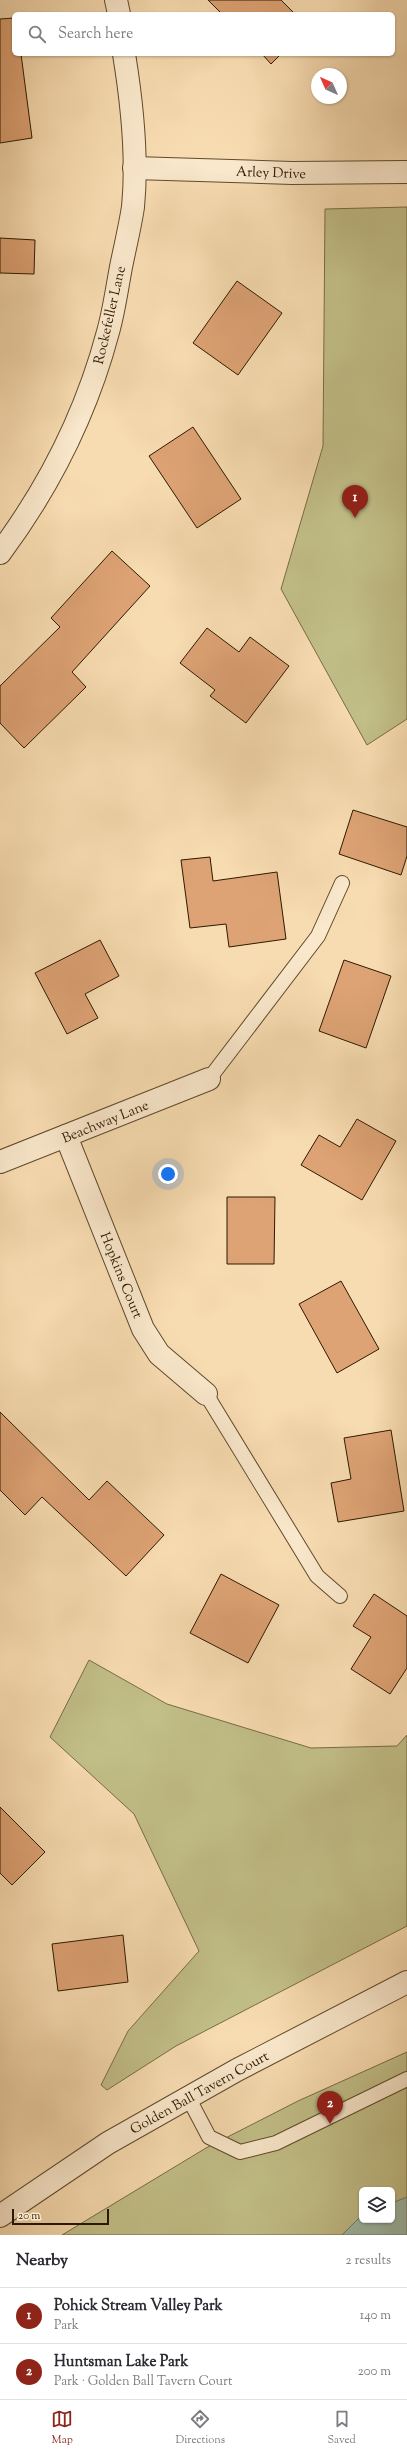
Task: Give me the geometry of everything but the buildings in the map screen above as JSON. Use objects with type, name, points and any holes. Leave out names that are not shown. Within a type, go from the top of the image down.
[{"type":"street","points":[[116,0],[119,12]]},
{"type":"street","name":"Rockefeller Lane","points":[[0,552],[17,529],[48,480],[74,428],[93,380],[109,331],[133,208],[134,168],[129,87],[124,56]]},
{"type":"street","name":"Arley Drive","points":[[134,168],[292,173],[407,172]]},
{"type":"street","name":"Beachway Lane","points":[[0,1162],[209,1079]]},
{"type":"street","name":"Hopkins Court","points":[[66,1136],[143,1329],[159,1354],[206,1394]]},
{"type":"street","name":"Golden Ball Tavern Court","points":[[0,2216],[108,2143],[188,2097],[407,1982]]},
{"type":"lane","points":[[209,1079],[318,936],[342,883]]},
{"type":"lane","points":[[206,1394],[317,1576],[340,1596]]},
{"type":"lane","points":[[188,2097],[209,2137],[240,2152],[276,2143],[407,2079]]},
{"type":"shaded area","points":[[407,207],[407,719],[367,745],[281,589],[323,446],[325,209]]},
{"type":"shaded area","points":[[89,1660],[167,1704],[311,1748],[397,1746],[407,1735],[407,1926],[176,2046],[107,2090],[101,2085],[128,2031],[199,1951],[134,1814],[50,1737]]},
{"type":"shaded area","points":[[407,2052],[407,2235],[62,2235],[206,2148],[298,2101]]},
{"type":"shaded area","points":[[407,2197],[407,2235],[342,2235],[359,2218],[359,2223],[395,2223],[395,2202]]},
{"type":"place","name":"Pohick Stream Valley Park","points":[[355,518]]},
{"type":"place","name":"Huntsman Lake Park","points":[[330,2124]]}]
